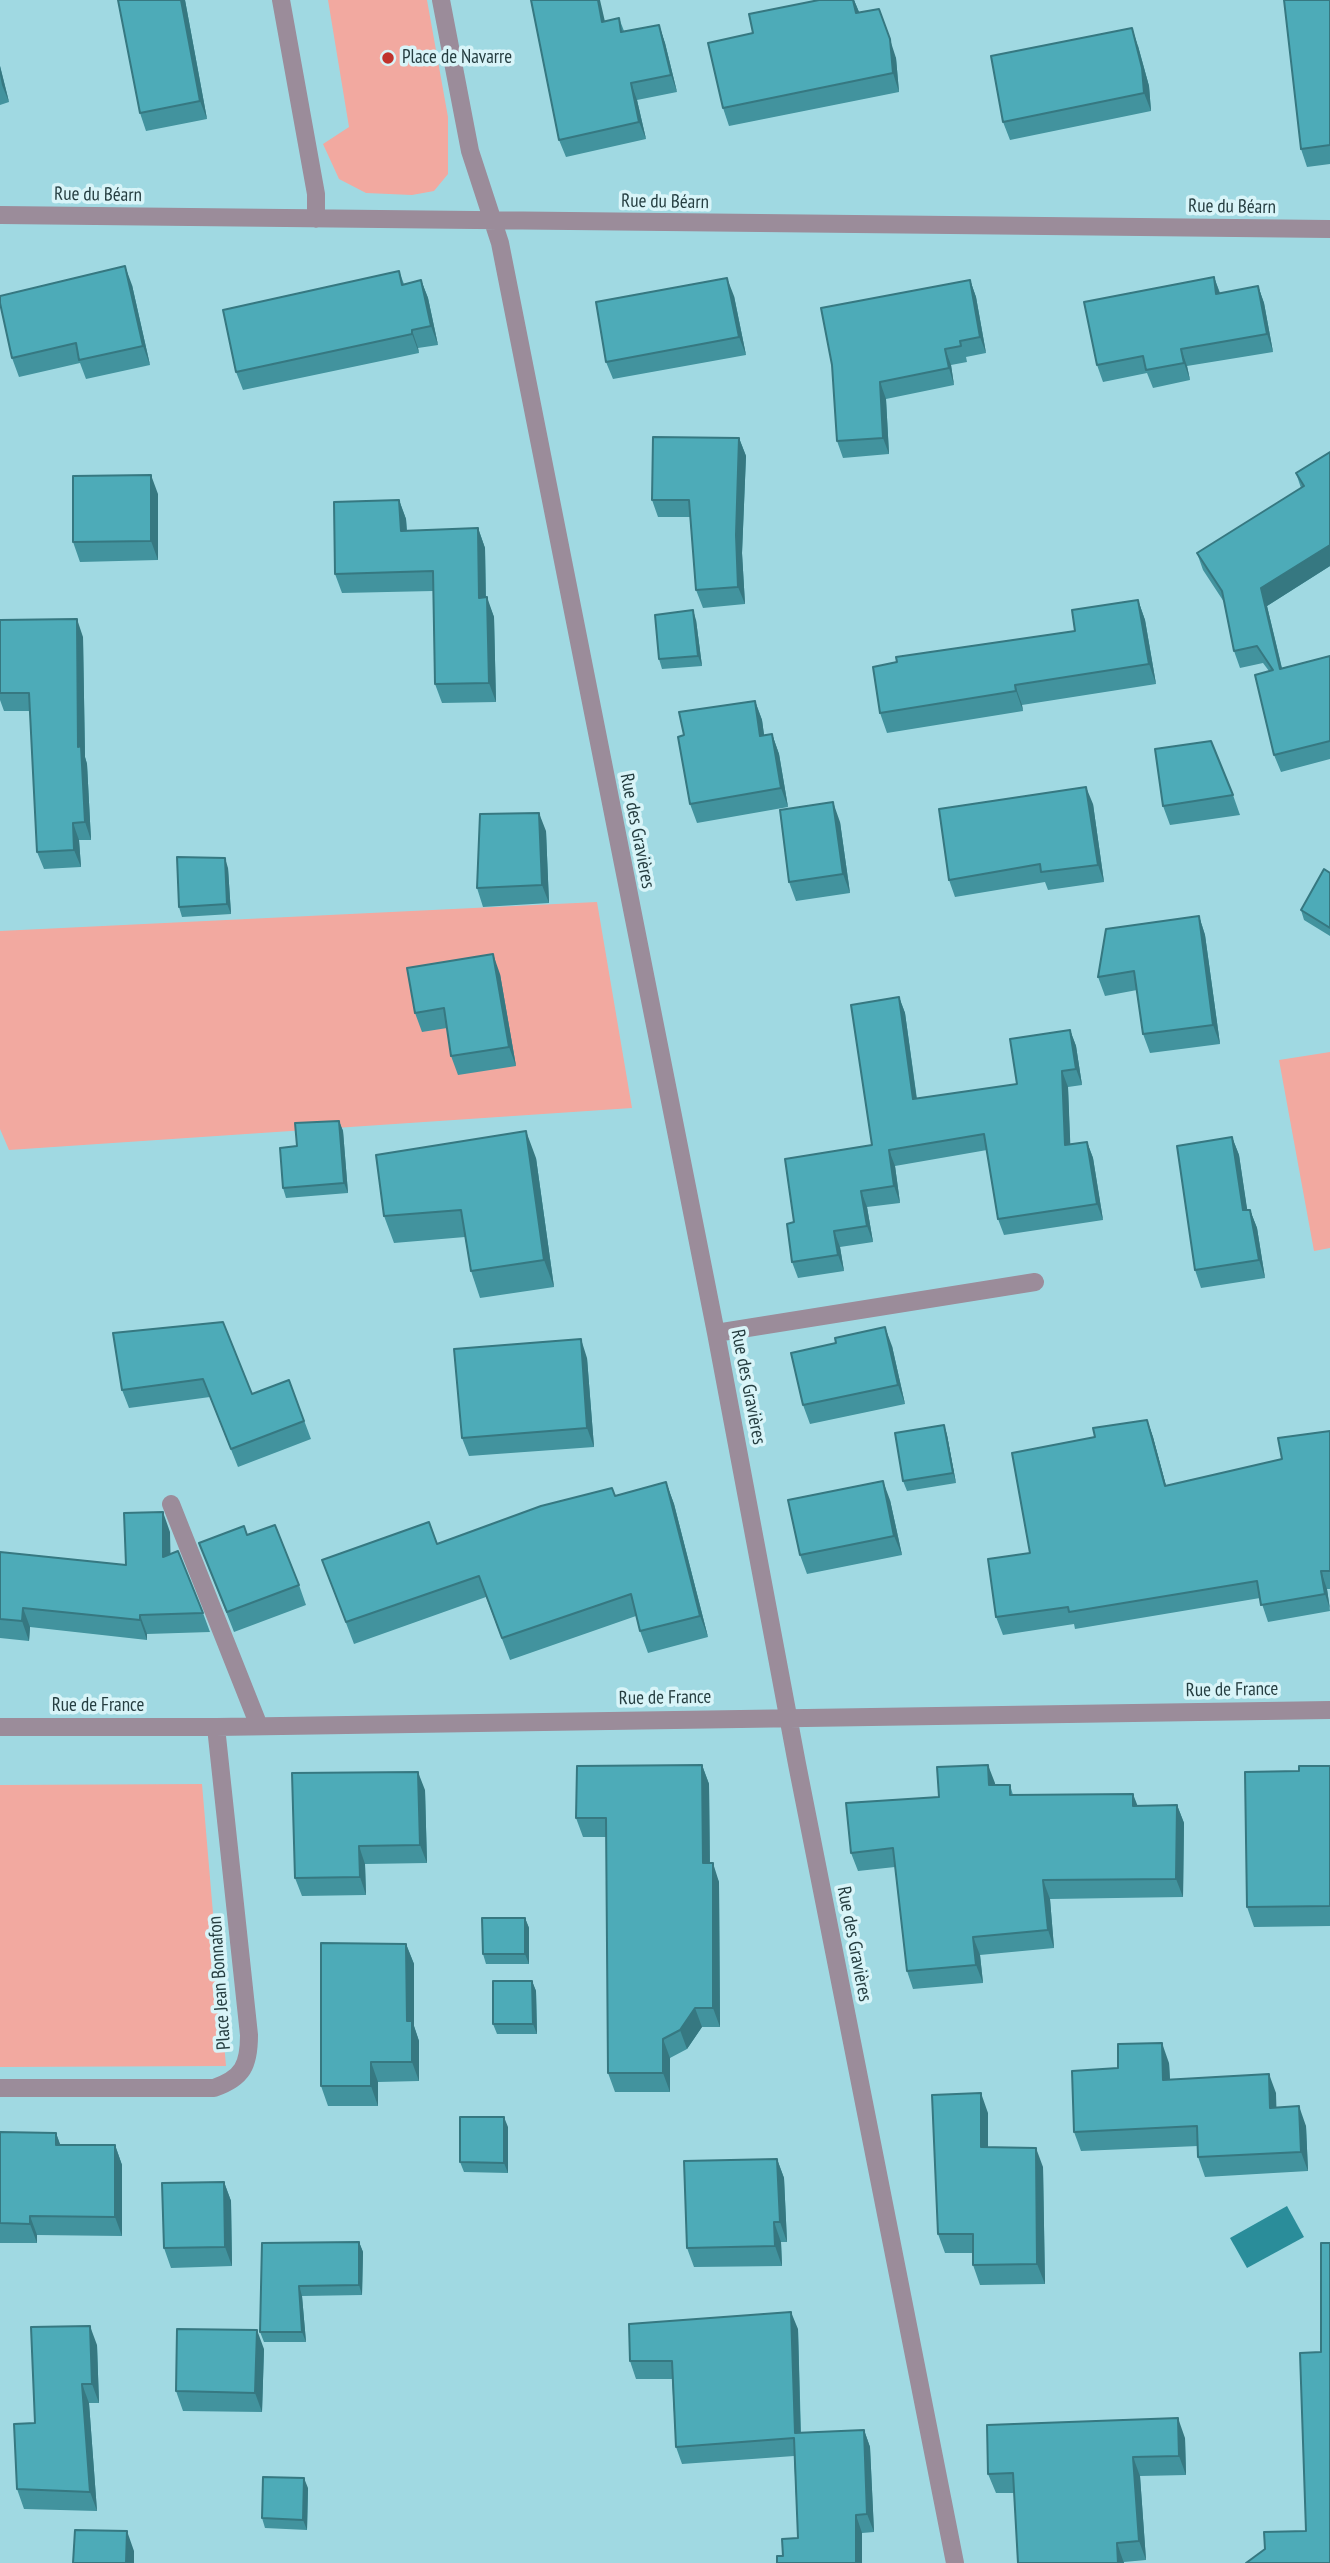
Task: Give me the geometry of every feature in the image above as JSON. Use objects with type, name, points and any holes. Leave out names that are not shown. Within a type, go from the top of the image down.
[{"type":"street","points":[[281,0],[316,194],[316,219]]},
{"type":"street","points":[[441,0],[470,151],[493,220]]},
{"type":"street","name":"Rue du Béarn","points":[[0,215],[1330,229]]},
{"type":"street","name":"Rue des Gravières","points":[[493,220],[500,243],[716,1333],[954,2563]]},
{"type":"street","points":[[716,1333],[1035,1282]]},
{"type":"street","points":[[171,1504],[259,1727]]},
{"type":"street","name":"Rue de France","points":[[0,1727],[259,1727],[788,1716],[1330,1710]]},
{"type":"street","name":"Place Jean Bonnafon","points":[[0,2088],[214,2088],[233,2081],[242,2071],[249,2052],[249,2035],[216,1727]]},
{"type":"shaded area","name":"Place de Navarre","points":[[328,0],[427,0],[448,117],[448,174],[434,191],[412,195],[366,193],[339,179],[323,144],[349,127]]},
{"type":"shaded area","points":[[597,902],[632,1108],[9,1150],[0,1129],[0,931]]},
{"type":"shaded area","points":[[1330,1052],[1330,1248],[1314,1251],[1279,1060]]},
{"type":"shaded area","points":[[202,1784],[226,2066],[0,2067],[0,1785]]},
{"type":"water","points":[[1287,2206],[1304,2237],[1247,2268],[1230,2238]]},
{"type":"building","points":[[118,0],[181,0],[200,101],[140,113]]},
{"type":"building","points":[[531,0],[598,0],[602,22],[619,18],[621,32],[659,25],[671,75],[631,83],[639,122],[559,140]]},
{"type":"building","points":[[819,0],[853,0],[856,13],[879,9],[890,39],[893,73],[723,108],[708,43],[753,33],[749,14]]},
{"type":"building","points":[[1284,0],[1330,0],[1330,145],[1301,149]]},
{"type":"building","points":[[1132,28],[1142,68],[1144,93],[1003,122],[991,56]]},
{"type":"building","points":[[125,266],[143,346],[79,360],[76,343],[12,358],[0,296]]},
{"type":"building","points":[[399,271],[402,285],[421,280],[431,326],[412,330],[412,334],[236,372],[223,310]]},
{"type":"building","points":[[1214,277],[1216,294],[1258,286],[1267,334],[1181,349],[1184,363],[1146,370],[1143,356],[1097,365],[1084,302]]},
{"type":"building","points":[[727,278],[739,337],[606,362],[596,302]]},
{"type":"building","points":[[970,280],[980,337],[960,341],[961,346],[945,349],[949,368],[880,382],[883,438],[837,441],[832,365],[821,308]]},
{"type":"building","points":[[653,437],[739,438],[736,535],[738,587],[696,590],[689,500],[652,500]]},
{"type":"building","points":[[1330,452],[1330,545],[1261,588],[1280,669],[1330,656],[1330,741],[1274,755],[1255,675],[1273,670],[1257,646],[1234,651],[1222,591],[1197,553],[1304,486],[1296,473]]},
{"type":"building","points":[[151,475],[151,541],[73,542],[73,476]]},
{"type":"building","points":[[399,500],[401,531],[478,528],[479,598],[487,597],[489,683],[435,684],[433,571],[335,574],[334,502]]},
{"type":"building","points":[[1138,600],[1149,664],[1015,685],[1016,691],[880,713],[873,667],[897,662],[896,657],[1075,631],[1072,610]]},
{"type":"building","points":[[693,610],[698,656],[659,659],[655,615]]},
{"type":"building","points":[[77,619],[78,747],[81,746],[85,822],[73,823],[74,850],[37,852],[29,693],[0,693],[0,620]]},
{"type":"building","points":[[755,701],[760,736],[772,734],[781,788],[690,804],[678,737],[684,735],[679,712]]},
{"type":"building","points":[[1211,741],[1233,795],[1163,806],[1155,749]]},
{"type":"building","points":[[1086,787],[1098,865],[1041,872],[1040,864],[949,880],[939,809]]},
{"type":"building","points":[[833,802],[843,874],[789,882],[780,810]]},
{"type":"building","points":[[539,813],[542,885],[477,888],[480,814]]},
{"type":"building","points":[[177,857],[225,858],[227,904],[179,907]]},
{"type":"building","points":[[1324,869],[1330,873],[1330,928],[1301,910]]},
{"type":"building","points":[[1199,916],[1213,1025],[1143,1034],[1134,971],[1098,977],[1106,929]]},
{"type":"building","points":[[493,954],[509,1047],[451,1056],[444,1008],[415,1013],[407,968]]},
{"type":"building","points":[[899,997],[913,1099],[1017,1084],[1010,1039],[1070,1030],[1076,1069],[1062,1071],[1065,1145],[1087,1142],[1097,1204],[998,1219],[984,1134],[889,1150],[894,1186],[861,1191],[867,1226],[834,1231],[838,1255],[792,1262],[787,1224],[794,1222],[785,1159],[872,1145],[851,1005]]},
{"type":"building","points":[[339,1121],[344,1183],[283,1188],[280,1148],[297,1146],[295,1123]]},
{"type":"building","points":[[526,1131],[544,1260],[471,1271],[461,1210],[384,1216],[376,1155]]},
{"type":"building","points":[[1232,1137],[1243,1210],[1250,1210],[1259,1260],[1195,1270],[1177,1146]]},
{"type":"building","points":[[223,1322],[252,1394],[289,1380],[304,1421],[231,1449],[203,1379],[122,1390],[113,1333]]},
{"type":"building","points":[[885,1327],[898,1385],[803,1405],[791,1353],[836,1343],[835,1338]]},
{"type":"building","points":[[581,1339],[587,1428],[462,1438],[454,1349]]},
{"type":"building","points":[[1147,1420],[1165,1486],[1282,1459],[1278,1438],[1330,1431],[1330,1571],[1321,1571],[1325,1594],[1261,1605],[1257,1581],[1069,1612],[1068,1607],[996,1617],[988,1559],[1030,1553],[1012,1453],[1095,1437],[1093,1428]]},
{"type":"building","points":[[944,1425],[953,1473],[903,1481],[895,1433]]},
{"type":"building","points":[[883,1481],[894,1536],[800,1555],[788,1500]]},
{"type":"building","points":[[666,1482],[700,1616],[640,1631],[631,1594],[502,1638],[479,1576],[346,1622],[322,1560],[429,1522],[437,1544],[541,1506],[612,1488],[615,1496]]},
{"type":"building","points":[[163,1512],[163,1557],[178,1551],[203,1613],[140,1615],[140,1620],[23,1608],[22,1621],[0,1619],[0,1552],[126,1565],[124,1513]]},
{"type":"building","points":[[275,1525],[299,1585],[227,1612],[199,1543],[244,1526],[247,1535]]},
{"type":"building","points":[[702,1765],[703,1863],[713,1863],[713,2008],[695,2008],[680,2030],[663,2039],[663,2073],[608,2073],[606,1818],[576,1818],[577,1766]]},
{"type":"building","points":[[988,1765],[989,1785],[1010,1785],[1010,1795],[1133,1794],[1133,1806],[1177,1805],[1176,1879],[1043,1880],[1048,1930],[973,1937],[976,1965],[907,1971],[893,1848],[851,1853],[846,1803],[939,1797],[937,1767]]},
{"type":"building","points":[[1299,1766],[1330,1766],[1330,1906],[1247,1907],[1245,1772],[1299,1771]]},
{"type":"building","points":[[418,1772],[420,1845],[359,1846],[360,1877],[295,1878],[292,1773]]},
{"type":"building","points":[[482,1918],[525,1918],[525,1954],[483,1954]]},
{"type":"building","points":[[321,1943],[406,1944],[407,2021],[412,2021],[412,2062],[371,2062],[371,2086],[321,2086]]},
{"type":"building","points":[[493,1981],[532,1981],[533,2024],[493,2024]]},
{"type":"building","points":[[1162,2043],[1163,2080],[1269,2074],[1270,2108],[1299,2106],[1301,2152],[1198,2157],[1197,2126],[1074,2132],[1072,2071],[1118,2068],[1118,2044]]},
{"type":"building","points":[[981,2093],[981,2147],[1036,2148],[1037,2264],[973,2265],[973,2234],[938,2234],[932,2095]]},
{"type":"building","points":[[460,2117],[504,2117],[504,2163],[460,2162]]},
{"type":"building","points":[[0,2132],[56,2133],[56,2145],[115,2145],[115,2217],[30,2216],[30,2224],[0,2223]]},
{"type":"building","points":[[777,2159],[780,2222],[774,2222],[775,2246],[687,2248],[684,2161]]},
{"type":"building","points":[[224,2182],[225,2247],[164,2248],[162,2183]]},
{"type":"building","points":[[359,2242],[359,2285],[299,2286],[302,2332],[260,2332],[262,2243]]},
{"type":"building","points":[[1321,2243],[1330,2243],[1330,2563],[1246,2563],[1265,2549],[1264,2532],[1306,2531],[1300,2353],[1321,2352]]},
{"type":"building","points":[[791,2312],[795,2433],[864,2430],[867,2514],[856,2515],[856,2563],[777,2563],[777,2556],[783,2556],[782,2539],[798,2538],[794,2438],[676,2447],[672,2361],[630,2361],[629,2324]]},
{"type":"building","points":[[90,2326],[92,2384],[82,2384],[90,2492],[17,2489],[14,2424],[35,2423],[31,2327]]},
{"type":"building","points":[[177,2329],[257,2330],[255,2393],[176,2391]]},
{"type":"building","points":[[1178,2418],[1179,2456],[1133,2457],[1139,2541],[1117,2543],[1118,2563],[1018,2563],[1013,2473],[988,2474],[987,2425]]},
{"type":"building","points":[[263,2477],[304,2478],[303,2520],[262,2518]]},
{"type":"building","points":[[75,2530],[127,2531],[126,2563],[73,2563]]},
{"type":"place","name":"Place de Navarre","points":[[388,58]]}]
